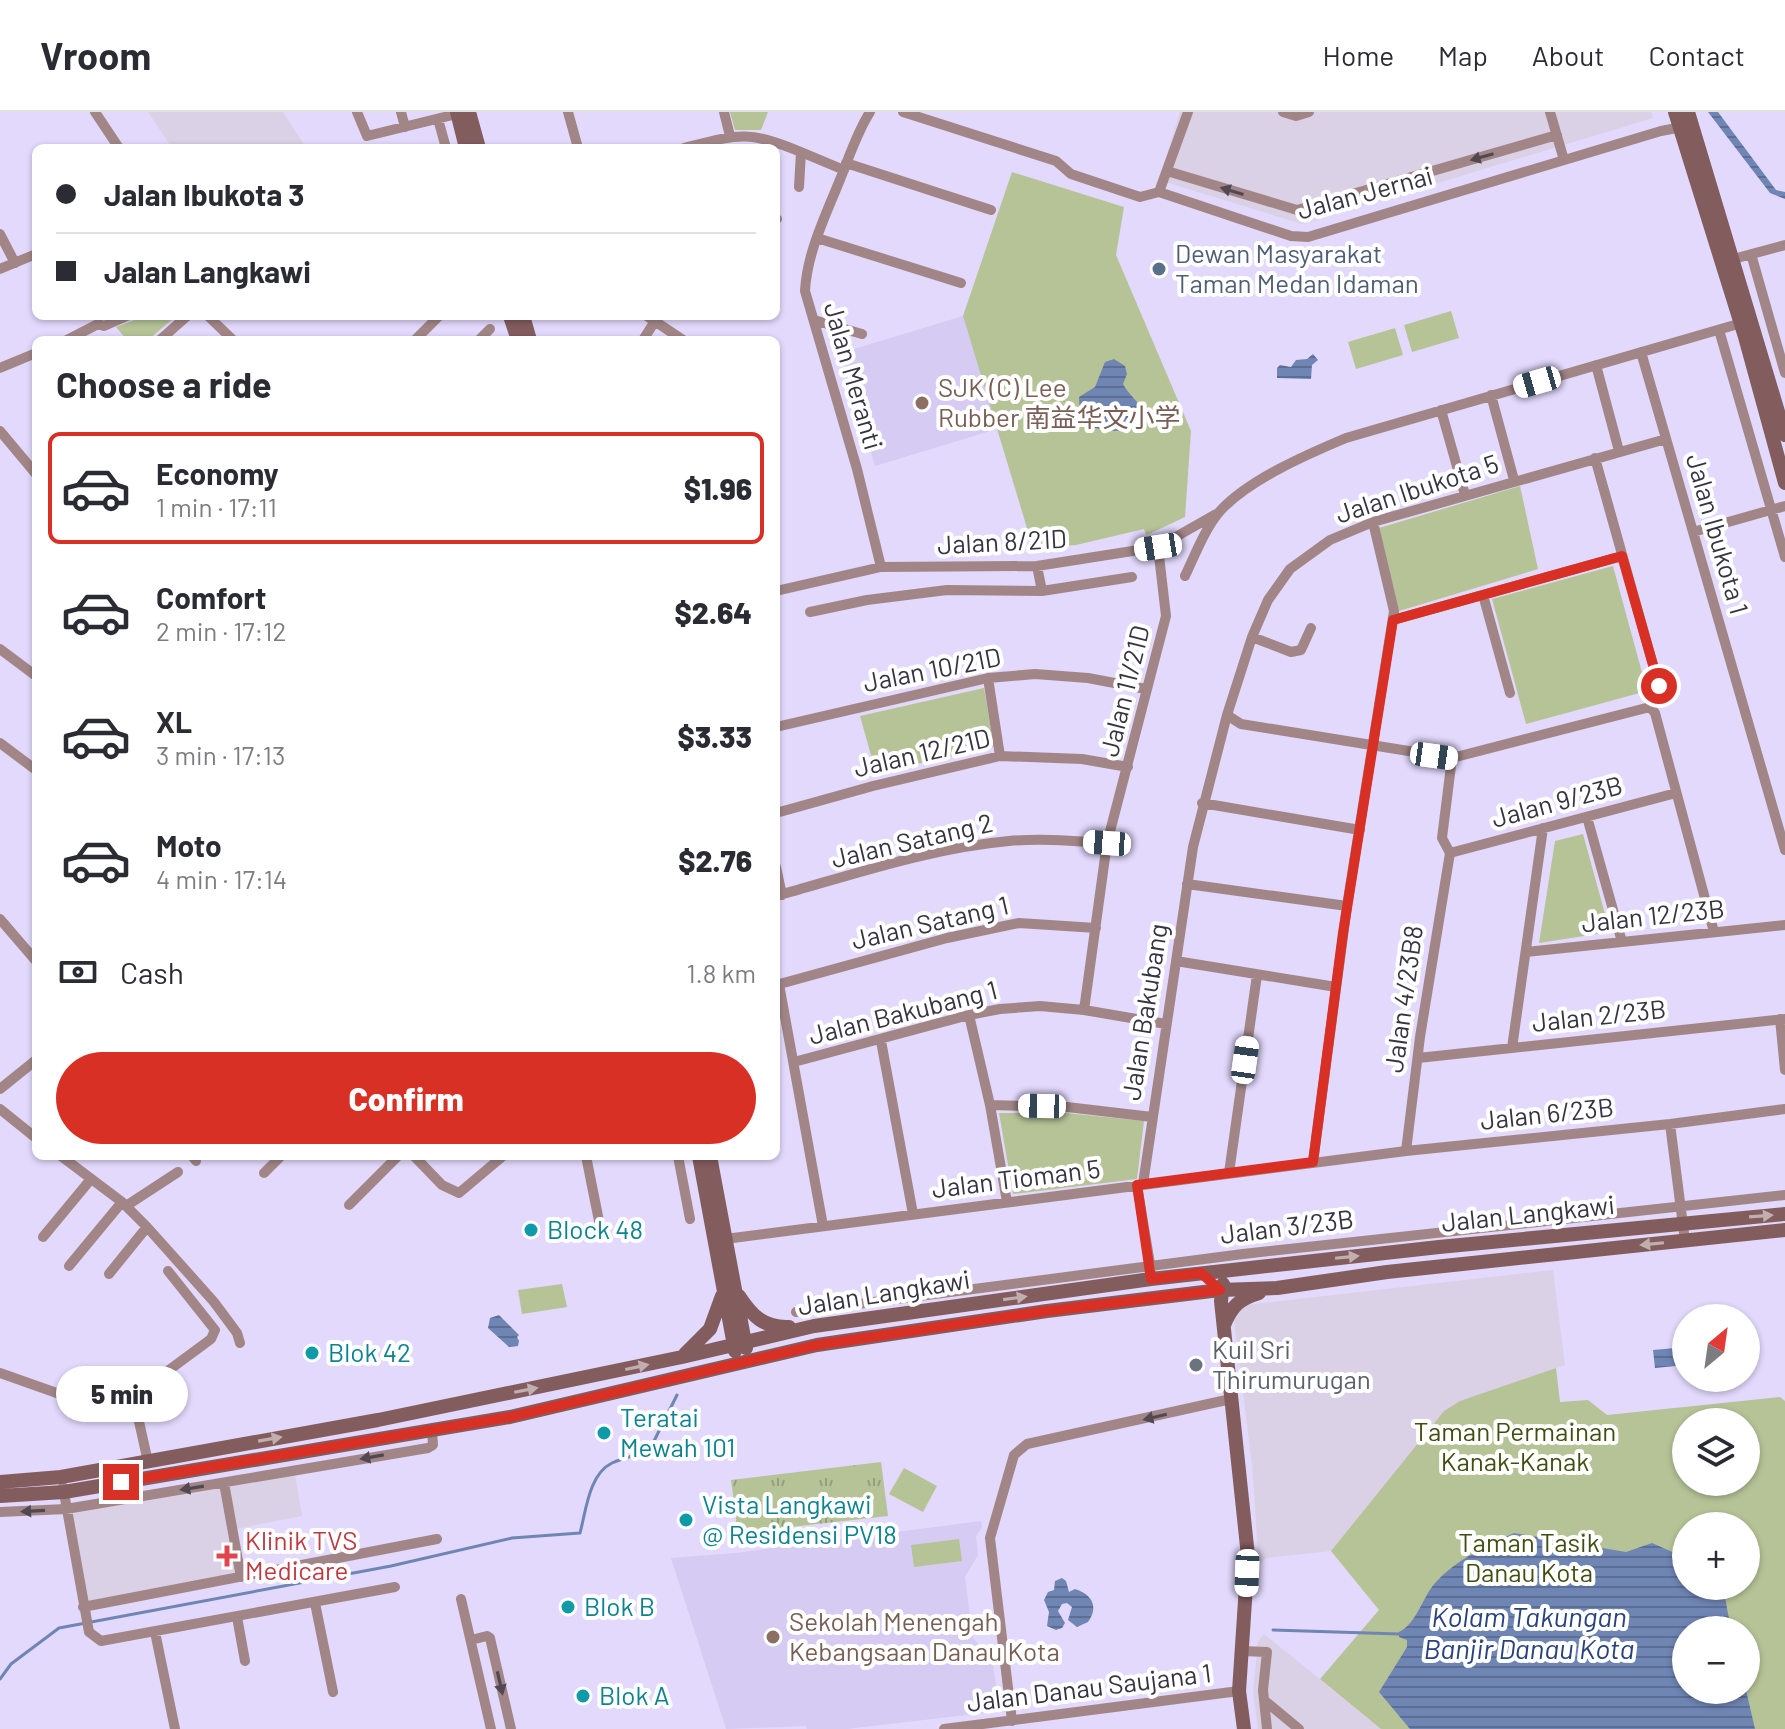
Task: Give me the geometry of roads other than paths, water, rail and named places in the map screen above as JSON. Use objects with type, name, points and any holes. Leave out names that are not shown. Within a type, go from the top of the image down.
[{"type":"street","points":[[95,112],[116,144]]},
{"type":"street","points":[[357,112],[367,136],[462,112]]},
{"type":"street","points":[[401,112],[405,127]]},
{"type":"street","points":[[462,112],[466,144]]},
{"type":"street","points":[[462,112],[477,144]]},
{"type":"street","points":[[568,112],[577,144]]},
{"type":"street","points":[[724,112],[730,136]]},
{"type":"street","name":"Jalan Meranti","points":[[870,112],[860,128],[817,238],[805,291],[857,469],[881,567]]},
{"type":"street","name":"Jalan Jernai","points":[[903,112],[1056,161],[1071,174],[1140,197],[1159,192],[1291,236],[1308,237],[1661,131],[1684,120]]},
{"type":"street","points":[[1159,192],[1188,112]]},
{"type":"street","points":[[1283,112],[1296,116],[1309,112]]},
{"type":"street","points":[[1550,112],[1564,160]]},
{"type":"street","points":[[438,119],[445,144]]},
{"type":"street","points":[[1684,120],[1745,322],[1785,483]]},
{"type":"street","points":[[699,144],[730,136],[756,135],[780,144]]},
{"type":"street","points":[[1167,171],[1297,210],[1557,135]]},
{"type":"street","points":[[780,144],[845,167],[991,210]]},
{"type":"street","points":[[799,187],[801,152]]},
{"type":"street","points":[[0,234],[15,263]]},
{"type":"street","points":[[817,238],[961,283]]},
{"type":"street","points":[[1727,261],[1785,245]]},
{"type":"street","points":[[1751,254],[1785,373]]},
{"type":"street","points":[[0,269],[32,256]]},
{"type":"street","points":[[74,336],[96,320],[104,326],[118,320]]},
{"type":"street","points":[[164,336],[182,320]]},
{"type":"street","points":[[212,320],[229,336]]},
{"type":"street","points":[[419,336],[435,320]]},
{"type":"street","points":[[653,320],[677,336]]},
{"type":"street","points":[[814,320],[862,334]]},
{"type":"street","points":[[1745,322],[1785,435]]},
{"type":"street","name":"Jalan 8/21D","points":[[780,590],[881,567],[1039,566],[1158,547],[1221,510],[1299,457],[1346,438],[1745,322]]},
{"type":"street","points":[[483,336],[490,329]]},
{"type":"street","points":[[1719,330],[1785,557]]},
{"type":"street","name":"Jalan Ibukota 1","points":[[1641,352],[1785,850]]},
{"type":"street","points":[[0,368],[32,355]]},
{"type":"street","points":[[1596,365],[1619,451]]},
{"type":"street","points":[[1491,395],[1514,480]]},
{"type":"street","points":[[1441,410],[1465,495]]},
{"type":"street","points":[[0,431],[32,469]]},
{"type":"street","name":"Jalan Ibukota 5","points":[[1193,847],[1202,803],[1252,637],[1268,600],[1290,569],[1330,540],[1373,522],[1666,439]]},
{"type":"street","points":[[1595,458],[1659,686]]},
{"type":"street","points":[[1693,532],[1785,506]]},
{"type":"street","points":[[1185,576],[1221,510]]},
{"type":"street","points":[[1313,1162],[1347,906],[1394,611],[1373,522]]},
{"type":"street","name":"Jalan 11/21D","points":[[1084,1010],[1107,843],[1166,616],[1158,547]]},
{"type":"street","points":[[1393,620],[1622,556]]},
{"type":"street","points":[[1039,566],[1044,590]]},
{"type":"street","points":[[810,612],[867,600],[947,590],[1044,590],[1132,577]]},
{"type":"street","points":[[1483,595],[1510,693]]},
{"type":"street","points":[[1252,637],[1291,652],[1301,650],[1311,628]]},
{"type":"street","points":[[0,649],[32,673]]},
{"type":"street","name":"Jalan 10/21D","points":[[780,726],[988,678],[1049,675],[1088,678],[1146,689]]},
{"type":"street","points":[[988,678],[1000,756]]},
{"type":"street","points":[[1227,715],[1241,724],[1452,758],[1650,707],[1655,713],[1714,932]]},
{"type":"street","points":[[0,743],[32,767]]},
{"type":"street","name":"Jalan 12/21D","points":[[780,812],[1000,756],[1082,759],[1128,767]]},
{"type":"street","name":"Jalan 4/23B8","points":[[1406,1151],[1450,853],[1442,838],[1452,758]]},
{"type":"street","name":"Jalan 9/23B","points":[[1450,853],[1676,793]]},
{"type":"street","points":[[1202,803],[1360,830]]},
{"type":"street","points":[[1587,817],[1622,942]]},
{"type":"street","points":[[1512,1048],[1543,828]]},
{"type":"street","name":"Jalan Satang 2","points":[[780,896],[940,852],[1008,841],[1107,843]]},
{"type":"street","name":"Jalan Bakubang","points":[[1151,1272],[1140,1184],[1193,847]]},
{"type":"street","points":[[1187,884],[1347,906]]},
{"type":"street","points":[[0,919],[32,956]]},
{"type":"street","name":"Jalan Satang 1","points":[[780,983],[947,938],[1019,923],[1096,928]]},
{"type":"street","name":"Jalan 12/23B","points":[[1526,952],[1785,925]]},
{"type":"street","points":[[1176,961],[1336,987]]},
{"type":"street","points":[[1229,1173],[1257,975]]},
{"type":"street","points":[[780,994],[823,1226]]},
{"type":"street","name":"Jalan Bakubang 1","points":[[794,1062],[969,1015],[1040,1006],[1166,1024]]},
{"type":"street","points":[[969,1015],[990,1105],[1007,1202]]},
{"type":"street","points":[[1783,1019],[1785,1070]]},
{"type":"street","name":"Jalan 2/23B","points":[[1418,1058],[1783,1019]]},
{"type":"street","points":[[881,1041],[913,1214]]},
{"type":"street","points":[[0,1089],[32,1063]]},
{"type":"street","points":[[990,1105],[1067,1107],[1152,1117]]},
{"type":"street","points":[[0,1109],[32,1135]]},
{"type":"street","name":"Jalan 6/23B","points":[[1313,1162],[1785,1109]]},
{"type":"street","points":[[1670,1124],[1685,1241]]},
{"type":"street","points":[[66,1160],[124,1204],[147,1227],[201,1286],[237,1333],[240,1343]]},
{"type":"street","points":[[264,1173],[277,1160]]},
{"type":"street","points":[[349,1205],[394,1160]]},
{"type":"street","points":[[418,1160],[442,1185],[459,1193],[498,1160]]},
{"type":"street","points":[[587,1160],[602,1236]]},
{"type":"street","points":[[679,1160],[690,1219]]},
{"type":"street","points":[[700,1160],[743,1362]]},
{"type":"street","points":[[682,1357],[710,1329],[729,1290],[725,1239],[711,1160]]},
{"type":"street","name":"Jalan Tioman 5","points":[[725,1239],[1313,1162]]},
{"type":"street","points":[[69,1266],[124,1204],[178,1172]]},
{"type":"street","points":[[43,1237],[91,1179]]},
{"type":"street","name":"Jalan 3/23B","points":[[796,1312],[1785,1195]]},
{"type":"street","name":"Jalan Langkawi","points":[[0,1482],[62,1484],[148,1462],[389,1418],[814,1326],[1151,1272],[1201,1273],[1785,1214]]},
{"type":"street","points":[[109,1274],[147,1227]]},
{"type":"street","name":"Jalan Langkawi","points":[[0,1496],[510,1417],[817,1345],[1047,1311],[1220,1290],[1277,1288],[1387,1272],[1785,1230]]},
{"type":"street","points":[[1233,1270],[1220,1290],[1248,1556],[1239,1691],[1244,1729]]},
{"type":"street","points":[[0,1373],[113,1409],[123,1404],[211,1339],[215,1330],[168,1271]]},
{"type":"street","points":[[1201,1273],[1220,1290]]},
{"type":"street","points":[[190,1297],[201,1286]]},
{"type":"street","points":[[1224,1326],[1233,1306],[1243,1298],[1277,1288]]},
{"type":"street","points":[[729,1290],[759,1321],[778,1328],[814,1326]]},
{"type":"street","points":[[1012,1721],[990,1538],[1014,1455],[1027,1444],[1231,1399]]},
{"type":"street","points":[[123,1404],[138,1417],[148,1462]]},
{"type":"street","points":[[0,1512],[66,1509],[428,1448],[433,1445],[432,1430]]},
{"type":"street","points":[[293,1452],[296,1471]]},
{"type":"street","points":[[224,1483],[241,1577]]},
{"type":"street","points":[[62,1484],[89,1632],[101,1641],[395,1587]]},
{"type":"street","points":[[84,1610],[437,1539]]},
{"type":"street","points":[[461,1599],[491,1729]]},
{"type":"street","points":[[315,1603],[333,1692]]},
{"type":"street","points":[[237,1617],[245,1661]]},
{"type":"street","points":[[155,1632],[175,1729]]},
{"type":"street","points":[[471,1640],[490,1638],[511,1729]]},
{"type":"street","points":[[1242,1651],[1267,1652],[1264,1700],[1267,1729]]},
{"type":"street","name":"Jalan Danau Saujana 1","points":[[944,1729],[1239,1691]]},
{"type":"street","points":[[1264,1700],[1299,1729]]},
{"type":"water","points":[[1708,112],[1718,112],[1776,190],[1785,192],[1785,199],[1770,193]]},
{"type":"water","points":[[1313,354],[1318,360],[1312,365],[1311,379],[1277,378],[1280,365],[1291,367],[1296,360],[1307,359]]},
{"type":"water","points":[[1114,359],[1125,366],[1127,374],[1123,384],[1144,412],[1134,426],[1115,431],[1095,428],[1080,419],[1079,397],[1095,387],[1105,362]]},
{"type":"water","points":[[499,1315],[519,1335],[518,1346],[509,1347],[488,1328],[490,1318]]},
{"type":"water","points":[[1672,1348],[1672,1366],[1655,1368],[1653,1350]]},
{"type":"water","name":"Kolam Takungan Banjir Danau Kota","points":[[1514,1533],[1626,1552],[1652,1543],[1672,1552],[1672,1600],[1726,1600],[1728,1616],[1672,1616],[1672,1704],[1749,1704],[1755,1729],[1410,1729],[1379,1692],[1407,1647],[1407,1640],[1399,1637],[1399,1632],[1410,1623],[1435,1583],[1472,1554]]},
{"type":"water","points":[[1062,1578],[1069,1592],[1075,1589],[1089,1598],[1093,1611],[1088,1622],[1077,1627],[1068,1620],[1072,1607],[1062,1604],[1058,1611],[1065,1623],[1056,1630],[1047,1626],[1049,1612],[1044,1600],[1048,1592],[1054,1590],[1055,1581]]},
{"type":"waterway","points":[[0,1679],[11,1664],[59,1628],[391,1566],[512,1538],[580,1533],[598,1475],[612,1463],[649,1451],[677,1395]]},
{"type":"waterway","points":[[1273,1630],[1399,1634]]},
{"type":"place","name":"Dewan Masyarakat Taman Medan Idaman","points":[[1159,269]]},
{"type":"place","name":"SJK (C) Lee Rubber 南益华文小学","points":[[922,403]]},
{"type":"place","name":"Block 48","points":[[531,1230]]},
{"type":"place","name":"Blok 42","points":[[312,1353]]},
{"type":"place","name":"Kuil Sri Thirumurugan","points":[[1196,1365]]},
{"type":"place","name":"Teratai Mewah 101","points":[[604,1433]]},
{"type":"place","name":"Vista Langkawi @ Residensi PV18","points":[[686,1520]]},
{"type":"place","name":"Klinik TVS Medicare","points":[[227,1556]]},
{"type":"place","name":"Blok B","points":[[568,1607]]},
{"type":"place","name":"Sekolah Menengah Kebangsaan Danau Kota","points":[[773,1637]]},
{"type":"place","name":"Blok A","points":[[583,1696]]},
{"type":"park label","name":"Taman Permainan Kanak-Kanak","points":[[1515,1447]]},
{"type":"park label","name":"Taman Tasik Danau Kota","points":[[1529,1558]]}]
